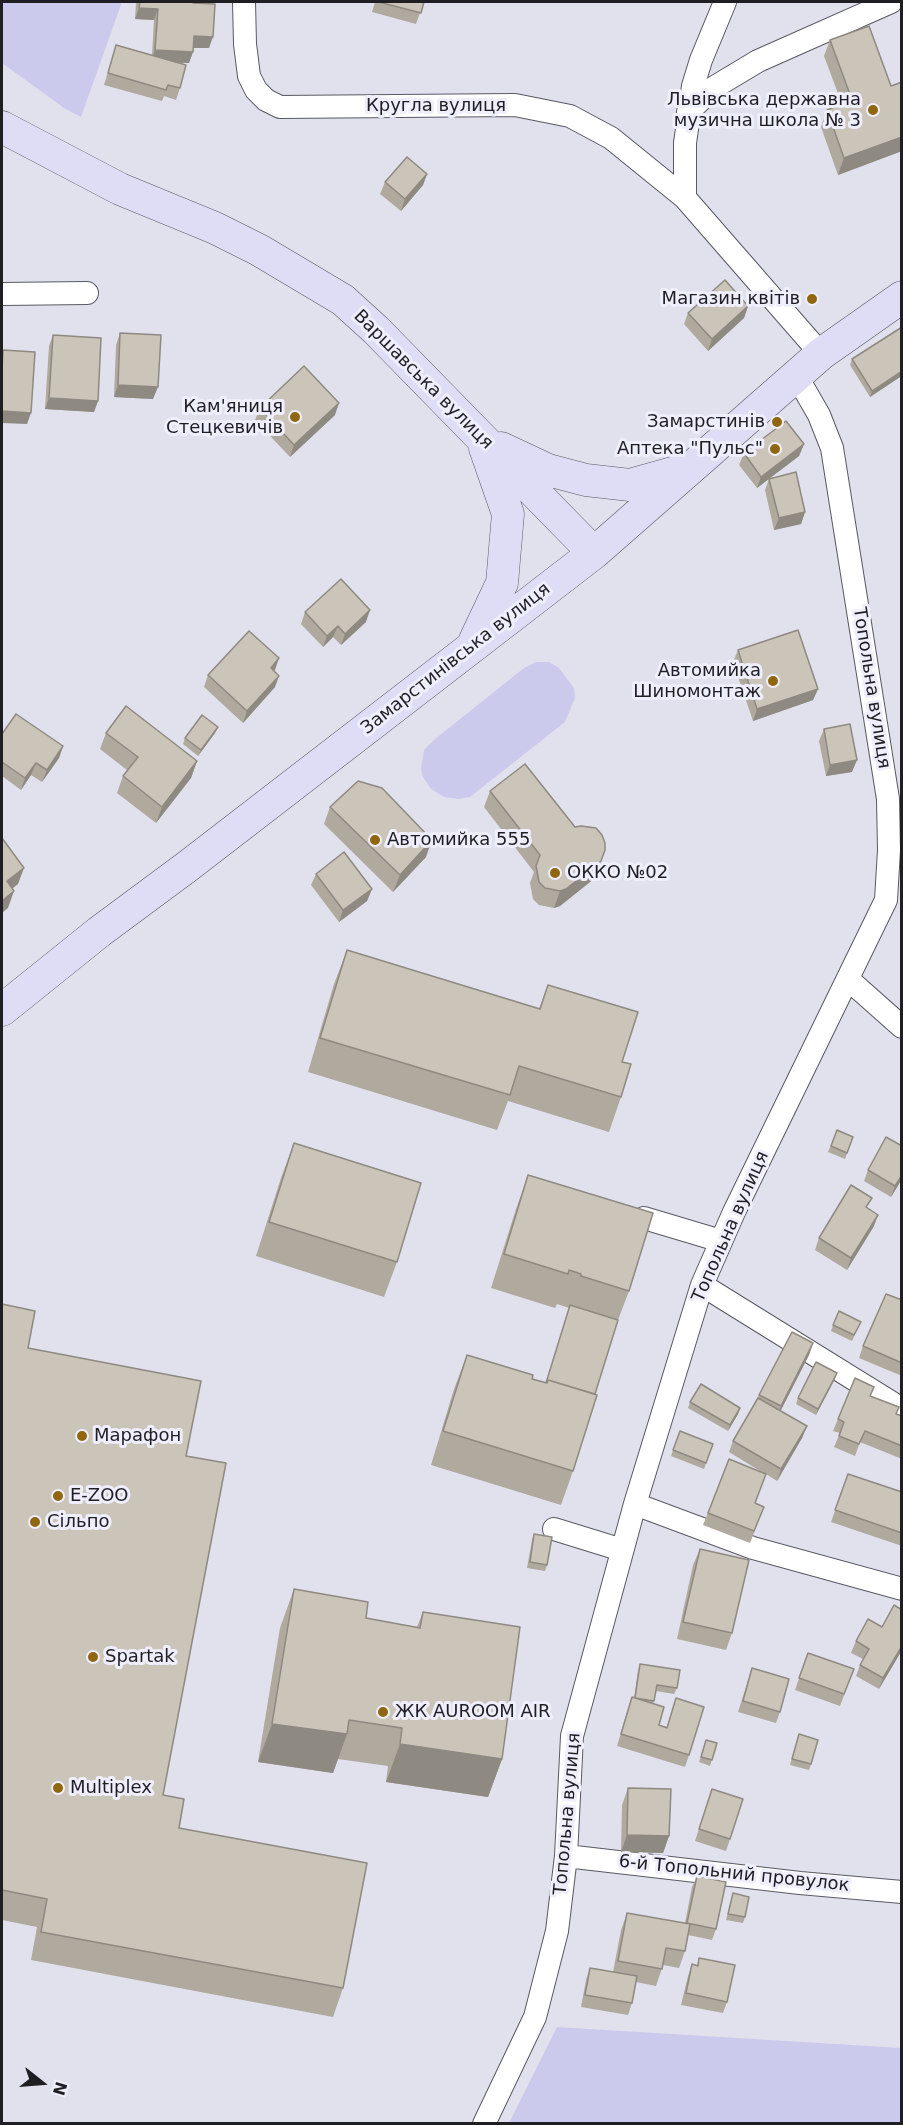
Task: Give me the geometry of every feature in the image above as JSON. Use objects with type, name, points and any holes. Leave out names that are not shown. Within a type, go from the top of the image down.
[{"type":"main road","name":"Варшавська вулиця","points":[[2,128],[120,189],[215,228],[259,249],[343,300],[376,330],[594,553]]},
{"type":"main road","name":"Замарстинівська вулиця","points":[[2,1010],[99,932],[594,553],[687,469],[821,354],[902,297]]},
{"type":"main road","points":[[481,439],[548,470],[586,480],[630,485],[687,469]]},
{"type":"main road","points":[[473,645],[502,583],[508,514],[481,439]]},
{"type":"street","name":"Кругла вулиця","points":[[244,2],[245,44],[249,76],[261,95],[280,107],[515,105],[570,116],[611,138],[685,198],[821,354]]},
{"type":"street","points":[[685,198],[685,142],[688,111],[701,60],[725,2]]},
{"type":"street","points":[[688,111],[713,88],[758,61],[891,2]]},
{"type":"street","points":[[2,294],[87,293]]},
{"type":"street","name":"Топольна вулиця","points":[[484,2124],[535,2017],[557,1930],[566,1856],[572,1736],[635,1504],[702,1285],[721,1241],[849,980],[894,898],[896,848],[832,448],[819,415],[796,375]]},
{"type":"street","points":[[849,980],[902,1027]]},
{"type":"street","points":[[644,1218],[721,1241]]},
{"type":"street","points":[[702,1285],[902,1409]]},
{"type":"street","points":[[635,1504],[753,1548],[902,1589]]},
{"type":"street","points":[[554,1529],[622,1550]]},
{"type":"street","name":"6-й Топольний провулок","points":[[566,1856],[800,1883],[902,1892]]},
{"type":"shaded area","points":[[2,2],[122,2],[81,117],[64,108],[2,63]]},
{"type":"shaded area","points":[[536,662],[549,662],[559,668],[574,688],[575,698],[565,722],[470,797],[459,799],[444,797],[431,789],[421,769],[424,750],[524,668]]},
{"type":"shaded area","points":[[557,2027],[901,2048],[901,2123],[509,2123]]},
{"type":"building","points":[[140,2],[215,4],[213,37],[194,36],[193,52],[155,50],[158,9],[139,8]]},
{"type":"building","points":[[379,2],[424,2],[421,13]]},
{"type":"building","name":"Львівська державна музична школа № 3","points":[[869,26],[891,86],[902,82],[902,137],[844,158],[827,110],[852,100],[830,40]]},
{"type":"building","points":[[116,45],[186,65],[180,88],[168,85],[166,90],[108,73]]},
{"type":"building","points":[[407,157],[427,174],[405,199],[385,182]]},
{"type":"building","points":[[725,280],[748,306],[712,339],[688,313]]},
{"type":"building","points":[[902,327],[902,371],[872,391],[852,359]]},
{"type":"building","points":[[120,333],[161,335],[158,387],[118,385]]},
{"type":"building","points":[[53,335],[101,338],[98,401],[49,398]]},
{"type":"building","points":[[3,350],[35,352],[31,413],[2,411]]},
{"type":"building","name":"Кам'яниця Стецкевичів","points":[[304,366],[339,403],[294,445],[260,408]]},
{"type":"building","points":[[786,421],[804,444],[761,477],[744,453]]},
{"type":"building","points":[[796,472],[805,512],[779,518],[769,479]]},
{"type":"building","points":[[341,579],[370,610],[345,634],[338,626],[327,636],[305,612]]},
{"type":"building","name":"Автомийка Шиномонтаж","points":[[798,630],[818,689],[757,709],[738,650]]},
{"type":"building","points":[[249,631],[279,658],[271,668],[279,676],[247,711],[208,675]]},
{"type":"building","points":[[126,706],[197,761],[162,807],[123,776],[138,757],[106,733]]},
{"type":"building","points":[[16,714],[63,746],[47,770],[36,763],[25,778],[2,762],[2,734]]},
{"type":"building","points":[[202,715],[218,727],[201,750],[185,738]]},
{"type":"building","points":[[850,724],[857,760],[830,765],[824,729]]},
{"type":"building","points":[[525,764],[575,827],[596,828],[605,843],[601,861],[566,889],[560,891],[545,888],[539,882],[536,866],[540,855],[490,791]]},
{"type":"building","name":"Автомийка 555","points":[[358,781],[382,788],[432,840],[400,875],[330,807]]},
{"type":"building","points":[[2,838],[24,868],[7,881],[14,891],[2,901]]},
{"type":"building","points":[[344,852],[372,889],[343,910],[316,874]]},
{"type":"building","points":[[347,950],[540,1009],[548,985],[638,1012],[622,1062],[631,1064],[621,1097],[519,1066],[510,1095],[320,1038]]},
{"type":"building","points":[[837,1130],[853,1137],[847,1153],[831,1146]]},
{"type":"building","points":[[886,1137],[902,1146],[902,1175],[895,1186],[868,1170]]},
{"type":"building","points":[[294,1143],[421,1183],[397,1262],[269,1222]]},
{"type":"building","points":[[528,1175],[653,1213],[629,1291],[569,1270],[568,1274],[504,1254]]},
{"type":"building","points":[[851,1185],[872,1198],[866,1207],[878,1215],[851,1258],[819,1238]]},
{"type":"building","points":[[886,1294],[902,1300],[902,1363],[863,1346]]},
{"type":"building","name":"Spartak","points":[[2,1304],[35,1311],[28,1348],[201,1381],[186,1456],[226,1463],[163,1795],[184,1799],[179,1828],[367,1863],[343,1988],[41,1932],[47,1899],[2,1890]]},
{"type":"building","points":[[570,1305],[618,1320],[595,1394],[548,1380],[546,1383]]},
{"type":"building","points":[[839,1311],[861,1322],[854,1335],[833,1325]]},
{"type":"building","points":[[792,1332],[813,1343],[781,1406],[759,1395]]},
{"type":"building","points":[[467,1355],[533,1375],[532,1379],[547,1383],[548,1380],[597,1395],[573,1471],[443,1431]]},
{"type":"building","points":[[816,1362],[837,1373],[818,1409],[798,1398]]},
{"type":"building","points":[[855,1378],[874,1387],[870,1396],[899,1407],[896,1414],[902,1416],[902,1446],[865,1431],[859,1444],[839,1436],[844,1422],[838,1419]]},
{"type":"building","points":[[701,1384],[740,1408],[730,1425],[690,1402]]},
{"type":"building","points":[[758,1398],[807,1426],[781,1469],[733,1441]]},
{"type":"building","points":[[680,1431],[713,1444],[706,1463],[673,1450]]},
{"type":"building","points":[[729,1459],[766,1474],[755,1503],[764,1507],[754,1531],[708,1513]]},
{"type":"building","points":[[848,1474],[902,1492],[902,1533],[835,1510]]},
{"type":"building","points":[[534,1534],[552,1537],[547,1565],[530,1562]]},
{"type":"building","points":[[700,1549],[749,1560],[732,1633],[683,1622]]},
{"type":"building","name":"ЖК AUROOM AIR","points":[[294,1589],[368,1602],[366,1618],[420,1628],[423,1612],[520,1627],[502,1759],[400,1744],[402,1728],[349,1720],[347,1734],[272,1724]]},
{"type":"building","points":[[894,1605],[902,1610],[902,1646],[883,1678],[860,1665],[869,1649],[856,1641],[868,1619],[882,1627]]},
{"type":"building","points":[[808,1653],[854,1669],[844,1694],[799,1678]]},
{"type":"building","points":[[640,1664],[680,1670],[677,1688],[657,1685],[654,1701],[635,1698]]},
{"type":"building","points":[[752,1668],[789,1679],[780,1712],[743,1701]]},
{"type":"building","points":[[632,1697],[664,1707],[659,1725],[667,1728],[676,1698],[704,1707],[689,1755],[621,1734]]},
{"type":"building","points":[[799,1734],[818,1740],[811,1764],[792,1759]]},
{"type":"building","points":[[706,1740],[717,1743],[712,1760],[701,1757]]},
{"type":"building","points":[[628,1788],[671,1789],[669,1836],[627,1835]]},
{"type":"building","points":[[712,1789],[743,1799],[730,1839],[699,1829]]},
{"type":"building","points":[[697,1876],[726,1882],[716,1929],[687,1923]]},
{"type":"building","points":[[733,1893],[749,1897],[745,1917],[728,1914]]},
{"type":"building","points":[[627,1913],[690,1924],[685,1951],[666,1948],[662,1969],[618,1961]]},
{"type":"building","points":[[699,1958],[735,1965],[727,2002],[686,1993],[692,1964],[698,1966]]},
{"type":"building","points":[[590,1968],[637,1976],[632,2003],[585,1995]]},
{"type":"place","name":"Львівська державна музична школа № 3","points":[[873,110]]},
{"type":"place","name":"Магазин квітів","points":[[812,299]]},
{"type":"place","name":"Кам'яниця Стецкевичів","points":[[295,417]]},
{"type":"place","name":"Замарстинів","points":[[777,422]]},
{"type":"place","name":"Аптека \"Пульс\"","points":[[775,449]]},
{"type":"place","name":"Автомийка Шиномонтаж","points":[[773,681]]},
{"type":"place","name":"Автомийка 555","points":[[375,840]]},
{"type":"place","name":"ОККО №02","points":[[555,873]]},
{"type":"place","name":"Марафон","points":[[82,1436]]},
{"type":"place","name":"E-ZOO","points":[[58,1496]]},
{"type":"place","name":"Сільпо","points":[[35,1522]]},
{"type":"place","name":"Spartak","points":[[93,1657]]},
{"type":"place","name":"ЖК AUROOM AIR","points":[[383,1712]]},
{"type":"place","name":"Multiplex","points":[[58,1788]]}]
